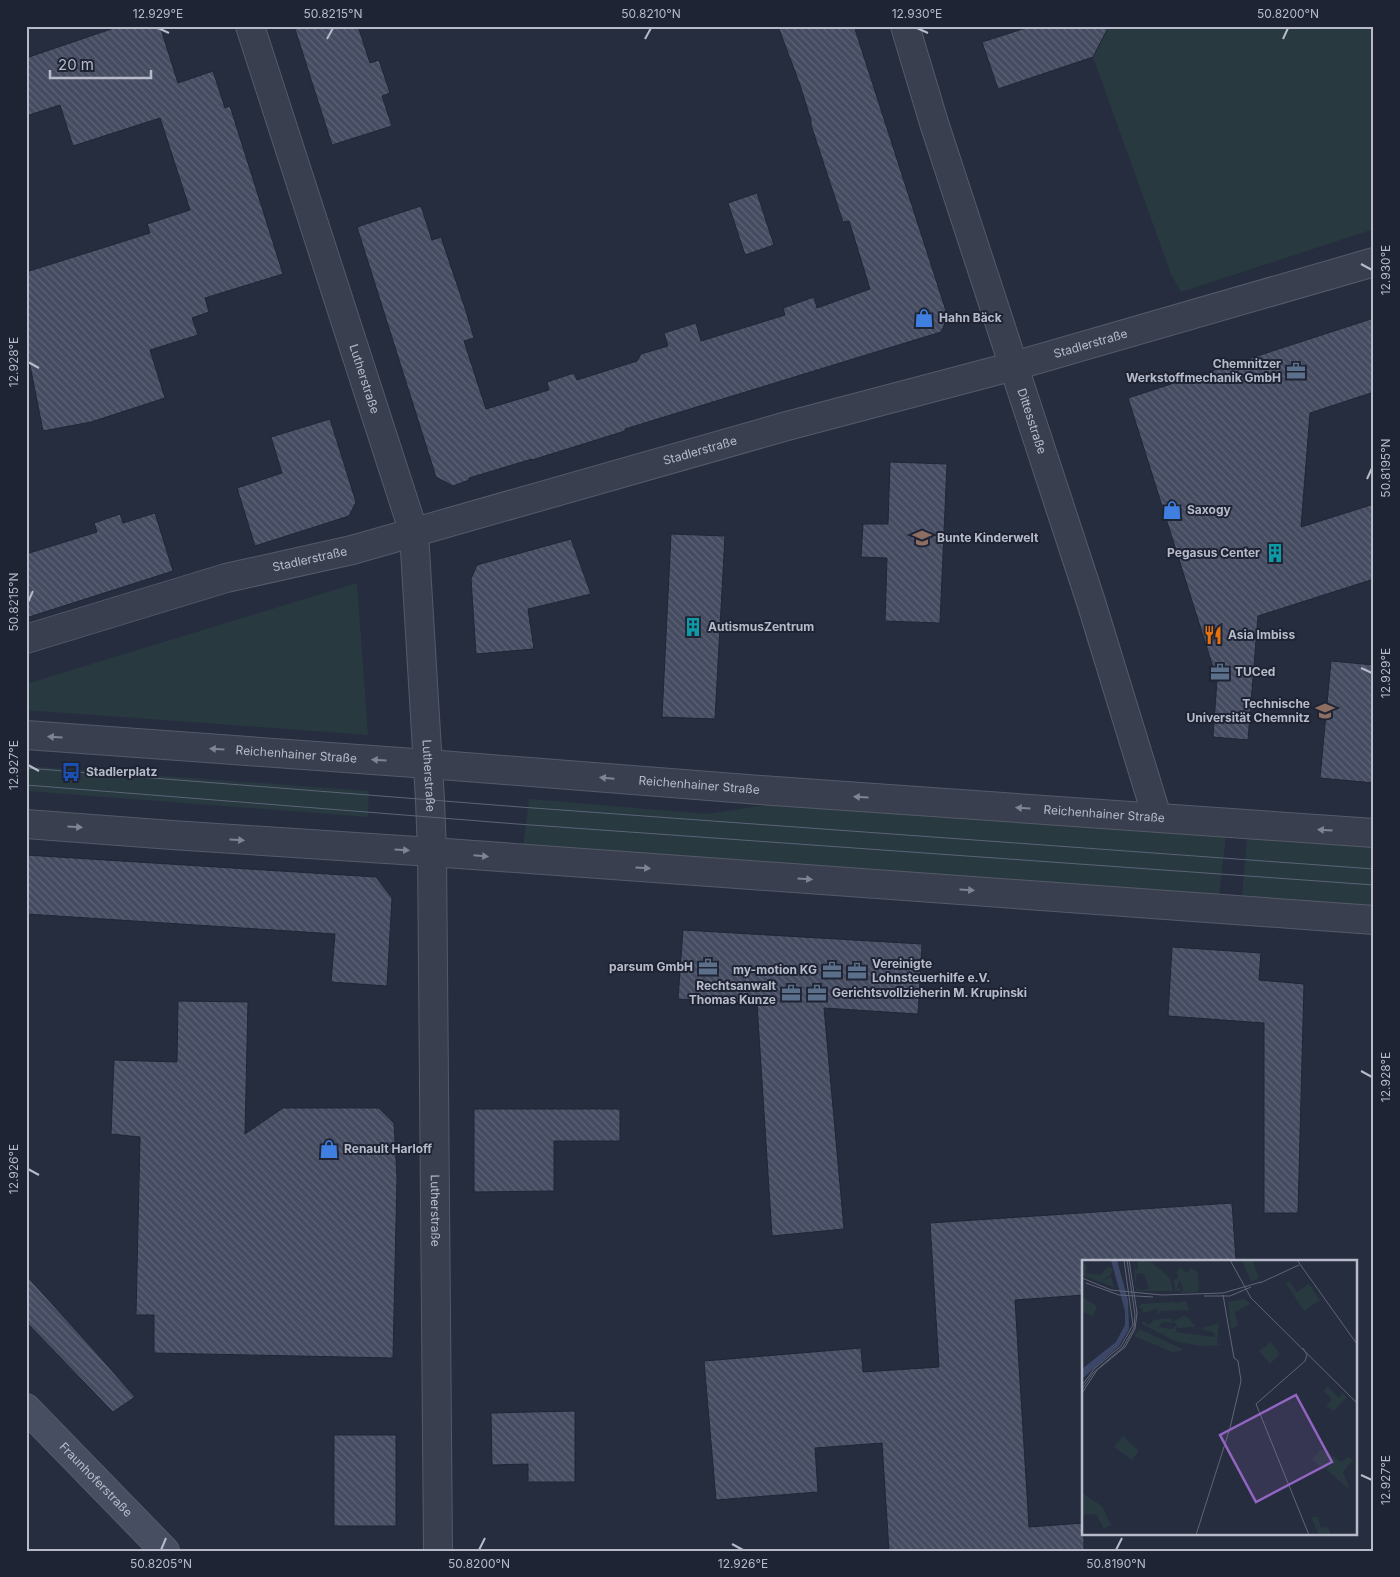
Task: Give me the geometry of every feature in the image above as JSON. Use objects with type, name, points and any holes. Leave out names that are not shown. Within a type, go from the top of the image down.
[{"type":"main road","name":"Fraunhoferstraße","points":[[26,1408],[165,1551]]},
{"type":"street","name":"Lutherstraße","points":[[250,26],[414,533],[432,852],[438,1551]]},
{"type":"street","name":"Dittesstraße","points":[[905,26],[934,123],[1094,611],[1157,817]]},
{"type":"street","name":"Stadlerstraße","points":[[26,638],[226,578],[352,550],[414,533],[788,426],[1014,366],[1374,262]]},
{"type":"street","name":"Reichenhainer Straße","points":[[26,735],[760,790],[1374,833]]},
{"type":"street","points":[[26,824],[1374,920]]},
{"type":"shaded area","points":[[1109,26],[1374,26],[1374,229],[1181,292],[1171,274],[1093,57]]},
{"type":"shaded area","points":[[357,583],[368,735],[26,710],[26,684]]},
{"type":"shaded area","points":[[26,766],[369,791],[368,817],[26,791]]},
{"type":"shaded area","points":[[529,799],[707,814],[781,803],[1226,835],[1219,897],[523,848]]},
{"type":"shaded area","points":[[1247,838],[1374,846],[1374,907],[1242,897]]},
{"type":"building","points":[[120,26],[160,26],[178,83],[213,71],[225,108],[230,106],[283,274],[205,298],[209,312],[192,318],[198,335],[150,350],[165,398],[91,422],[43,431],[26,345],[26,272],[150,233],[147,224],[190,210],[160,118],[73,146],[60,105],[26,116],[26,58]]},
{"type":"building","points":[[294,26],[358,26],[370,63],[379,60],[390,93],[382,96],[392,126],[332,145]]},
{"type":"building","points":[[778,26],[854,26],[948,317],[941,332],[469,478],[469,480],[453,486],[436,477],[357,227],[421,206],[432,240],[441,237],[465,308],[474,338],[464,341],[486,409],[549,390],[547,382],[574,373],[577,380],[637,361],[641,354],[668,346],[664,333],[696,323],[701,341],[785,315],[783,308],[814,297],[817,308],[870,289],[849,221],[843,222],[800,85]]},
{"type":"building","points":[[1032,26],[1109,26],[1093,57],[998,89],[982,42]]},
{"type":"building","points":[[757,193],[774,245],[745,255],[728,203]]},
{"type":"building","name":"Pegasus Center","points":[[1374,318],[1374,392],[1310,413],[1301,527],[1374,504],[1374,579],[1258,616],[1248,740],[1213,737],[1217,680],[1128,398]]},
{"type":"building","points":[[330,419],[356,502],[349,516],[255,546],[237,488],[282,473],[271,437]]},
{"type":"building","points":[[890,462],[947,464],[940,623],[885,621],[887,558],[861,557],[863,524],[888,524]]},
{"type":"building","points":[[155,513],[173,571],[26,618],[26,554],[97,532],[94,523],[120,514],[123,523]]},
{"type":"building","name":"AutismusZentrum","points":[[671,534],[725,536],[715,719],[662,717]]},
{"type":"building","points":[[571,539],[591,594],[528,609],[534,649],[476,654],[471,579],[477,565]]},
{"type":"building","points":[[1331,661],[1374,665],[1374,783],[1320,778]]},
{"type":"building","points":[[26,855],[376,877],[392,898],[387,986],[331,982],[335,934],[26,914]]},
{"type":"building","points":[[683,930],[922,944],[918,1014],[824,1008],[844,1229],[772,1236],[757,1004],[678,999]]},
{"type":"building","points":[[1172,947],[1261,953],[1259,980],[1304,984],[1298,1213],[1264,1213],[1264,1023],[1168,1016]]},
{"type":"building","points":[[178,1001],[248,1002],[245,1134],[283,1108],[379,1108],[394,1123],[397,1178],[393,1358],[154,1353],[154,1315],[136,1315],[140,1137],[111,1134],[114,1060],[177,1062]]},
{"type":"building","points":[[474,1109],[620,1109],[620,1141],[554,1141],[554,1191],[474,1192]]},
{"type":"building","points":[[1232,1203],[1236,1260],[1082,1260],[1082,1295],[1015,1300],[1029,1527],[1082,1523],[1084,1551],[889,1551],[882,1443],[815,1448],[818,1492],[716,1500],[704,1361],[861,1348],[863,1372],[939,1367],[930,1223]]},
{"type":"building","points":[[26,1275],[135,1397],[113,1412],[26,1322]]},
{"type":"building","points":[[575,1411],[575,1482],[528,1482],[528,1464],[492,1465],[491,1413]]},
{"type":"building","points":[[334,1435],[396,1435],[396,1526],[334,1526]]},
{"type":"tram line","points":[[26,768],[520,807],[1374,869]]},
{"type":"tram line","points":[[26,785],[517,824],[1374,885]]},
{"type":"place","name":"Hahn Bäck","points":[[924,318]]},
{"type":"place","name":"Chemnitzer Werkstoffmechanik GmbH","points":[[1296,371]]},
{"type":"place","name":"Saxogy","points":[[1172,510]]},
{"type":"place","name":"Bunte Kinderwelt","points":[[922,538]]},
{"type":"place","name":"Pegasus Center","points":[[1275,553]]},
{"type":"place","name":"AutismusZentrum","points":[[693,627]]},
{"type":"place","name":"Asia Imbiss","points":[[1213,635]]},
{"type":"place","name":"TUCed","points":[[1220,672]]},
{"type":"place","name":"Technische Universität Chemnitz","points":[[1325,711]]},
{"type":"place","name":"Stadlerplatz","points":[[71,772]]},
{"type":"place","name":"parsum GmbH","points":[[708,967]]},
{"type":"place","name":"my-motion KG","points":[[832,970]]},
{"type":"place","name":"Vereinigte Lohnsteuerhilfe e.V.","points":[[857,971]]},
{"type":"place","name":"Rechtsanwalt Thomas Kunze","points":[[791,993]]},
{"type":"place","name":"Gerichtsvollzieherin M. Krupinski","points":[[817,993]]},
{"type":"place","name":"Renault Harloff","points":[[329,1149]]}]
